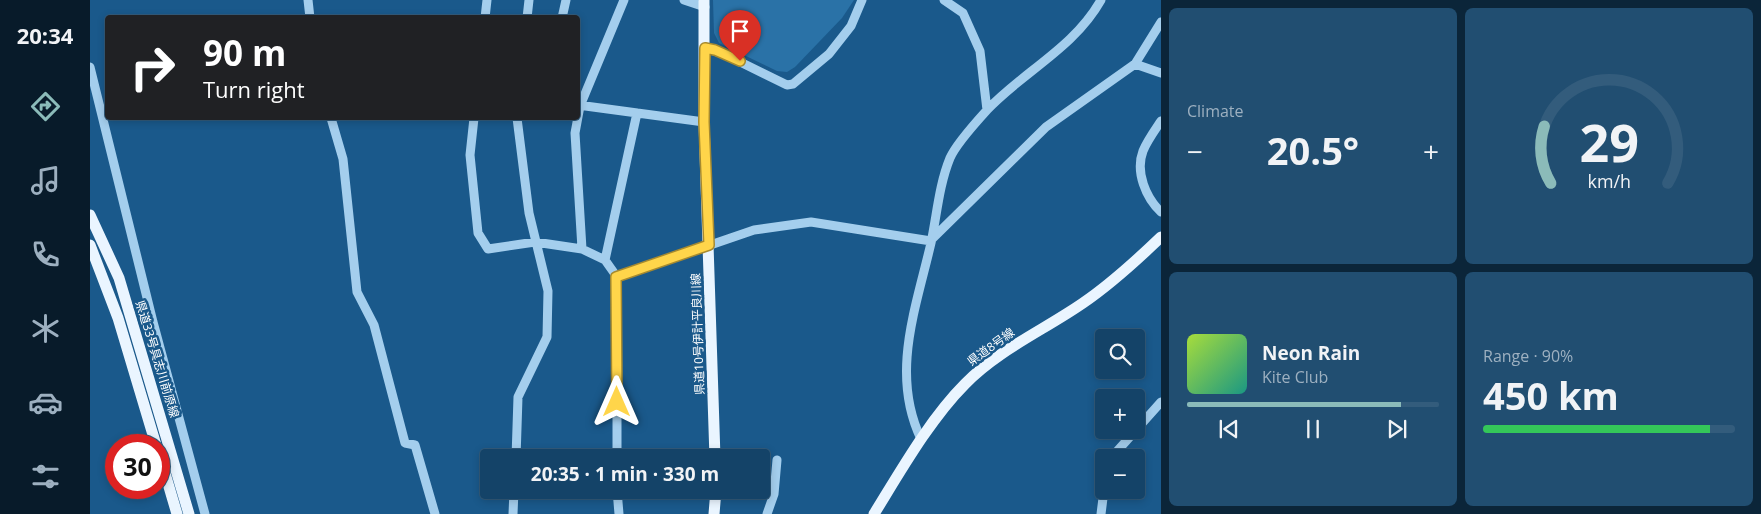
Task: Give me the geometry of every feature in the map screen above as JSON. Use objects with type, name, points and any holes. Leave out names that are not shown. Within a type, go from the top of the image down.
[{"type":"main road","name":"県道10号伊計平良川線","points":[[704,4],[704,122],[715,449]]},
{"type":"main road","name":"県道33号具志川前原線","points":[[90,215],[119,278],[189,514]]},
{"type":"main road","name":"県道8号線","points":[[874,514],[921,439],[964,384],[1002,353],[1084,302],[1134,263],[1161,237]]},
{"type":"main road","name":"県道33号具志川前原線","points":[[90,245],[118,318],[153,434]]},
{"type":"main road","points":[[170,490],[177,514]]},
{"type":"main road","points":[[714,514],[715,499]]},
{"type":"street","points":[[308,0],[310,15]]},
{"type":"street","points":[[485,15],[487,0]]},
{"type":"street","points":[[527,15],[528,0]]},
{"type":"street","points":[[563,15],[566,0]]},
{"type":"street","points":[[580,103],[624,0]]},
{"type":"street","points":[[684,0],[704,4]]},
{"type":"street","points":[[944,0],[963,13],[980,51],[987,110]]},
{"type":"street","points":[[921,439],[913,422],[906,374],[906,347],[931,240],[941,184],[951,156],[987,110],[1012,87],[1060,50],[1092,16],[1101,0]]},
{"type":"street","points":[[705,48],[726,54],[787,85],[793,84],[829,54],[851,26],[860,1]]},
{"type":"street","points":[[931,240],[1046,127],[1135,64],[1161,22]]},
{"type":"street","points":[[1135,64],[1161,73]]},
{"type":"street","points":[[90,67],[153,322],[205,514]]},
{"type":"street","points":[[580,105],[704,122]]},
{"type":"street","points":[[605,260],[637,113]]},
{"type":"street","points":[[332,120],[343,159],[357,292],[374,325],[405,443],[414,445],[435,514]]},
{"type":"street","points":[[474,120],[470,155],[478,233],[488,249],[536,242],[582,249],[605,260],[616,277],[617,449]]},
{"type":"street","points":[[516,449],[518,397],[547,338],[548,291],[529,213],[517,120]]},
{"type":"street","points":[[577,120],[575,133],[582,249]]},
{"type":"street","points":[[1161,121],[1142,152],[1140,175],[1153,205],[1161,212]]},
{"type":"street","points":[[616,277],[754,230],[811,222],[931,240]]},
{"type":"street","points":[[1145,420],[1161,402]]},
{"type":"street","points":[[1119,449],[1128,439]]},
{"type":"street","points":[[767,514],[774,494],[777,460]]},
{"type":"street","points":[[514,499],[514,514]]},
{"type":"street","points":[[618,499],[619,514]]},
{"type":"street","points":[[1101,514],[1103,499]]},
{"type":"shaded area","points":[[713,0],[854,0],[842,18],[795,67],[787,72],[777,71],[719,43],[714,33]]},
{"type":"route","points":[[617,402],[618,328],[616,277],[633,273],[709,245],[704,122],[705,48],[726,54],[740,61]]}]
